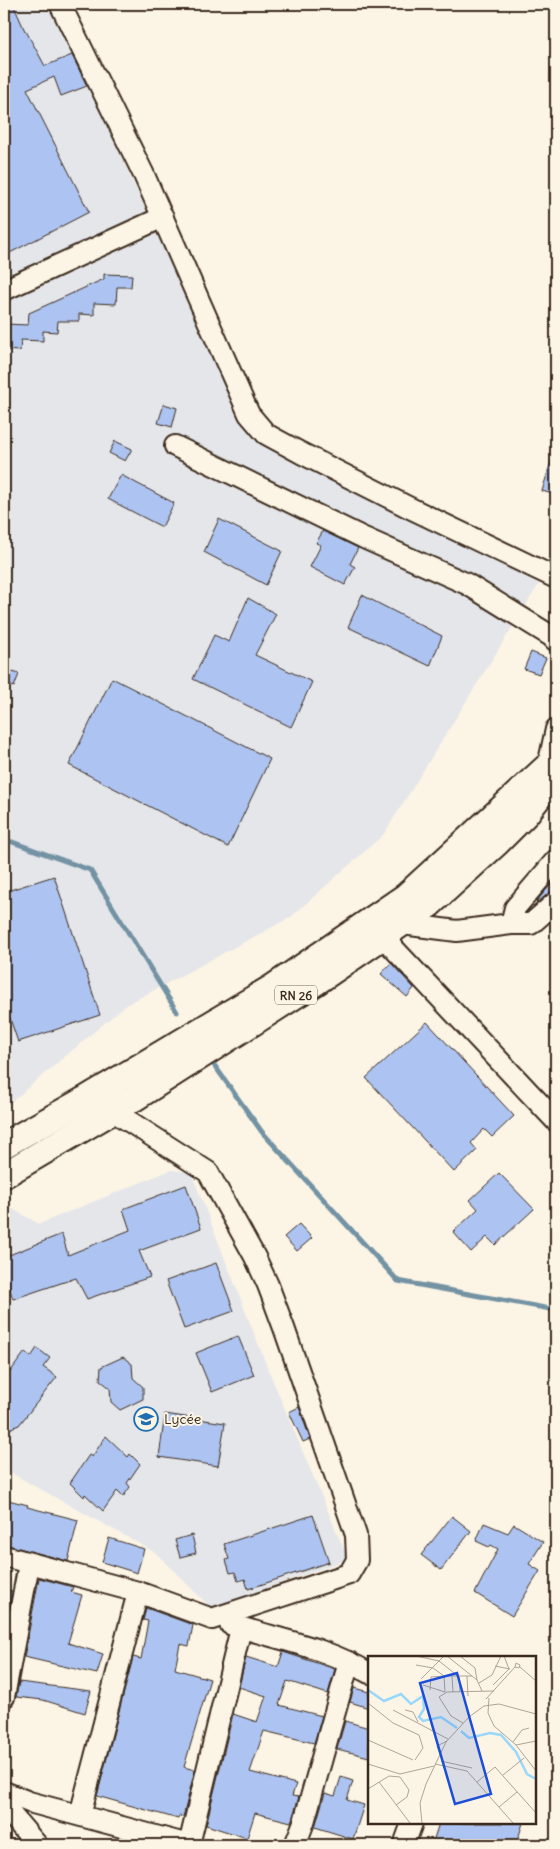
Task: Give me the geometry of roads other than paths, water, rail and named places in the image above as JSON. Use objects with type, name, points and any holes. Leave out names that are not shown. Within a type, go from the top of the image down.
[{"type":"main road","name":"RN 26","points":[[4,1175],[114,1111],[316,983],[429,905],[526,814],[554,767]]},
{"type":"main road","name":"RN 26","points":[[4,1145],[84,1100],[273,986],[406,896],[554,767]]},
{"type":"street","points":[[60,4],[163,217],[249,414],[266,434],[408,507],[556,578]]},
{"type":"street","points":[[4,290],[163,217]]},
{"type":"street","points":[[175,446],[364,538],[467,584],[551,636],[556,641]]},
{"type":"street","points":[[554,767],[556,729]]},
{"type":"street","points":[[511,924],[515,908],[556,860]]},
{"type":"street","points":[[392,930],[458,931],[511,924],[531,924],[556,902]]},
{"type":"street","points":[[392,930],[556,1120]]},
{"type":"street","points":[[114,1111],[208,1172],[255,1257],[268,1285],[356,1535],[357,1560],[349,1574],[212,1619]]},
{"type":"street","points":[[4,1556],[138,1592],[212,1619],[301,1644],[349,1662],[368,1672]]},
{"type":"street","points":[[4,1697],[29,1564]]},
{"type":"street","points":[[80,1815],[138,1592]]},
{"type":"street","points":[[4,1792],[29,1802],[189,1845],[241,1628]]},
{"type":"street","points":[[295,1845],[304,1822],[349,1662]]},
{"type":"street","points":[[4,1806],[37,1845]]},
{"type":"street","points":[[404,1845],[412,1824]]},
{"type":"waterway","points":[[4,839],[90,870],[177,1012]]},
{"type":"waterway","points":[[212,1062],[262,1132],[398,1281],[556,1310]]},
{"type":"place","name":"Lycée","points":[[146,1419]]}]
